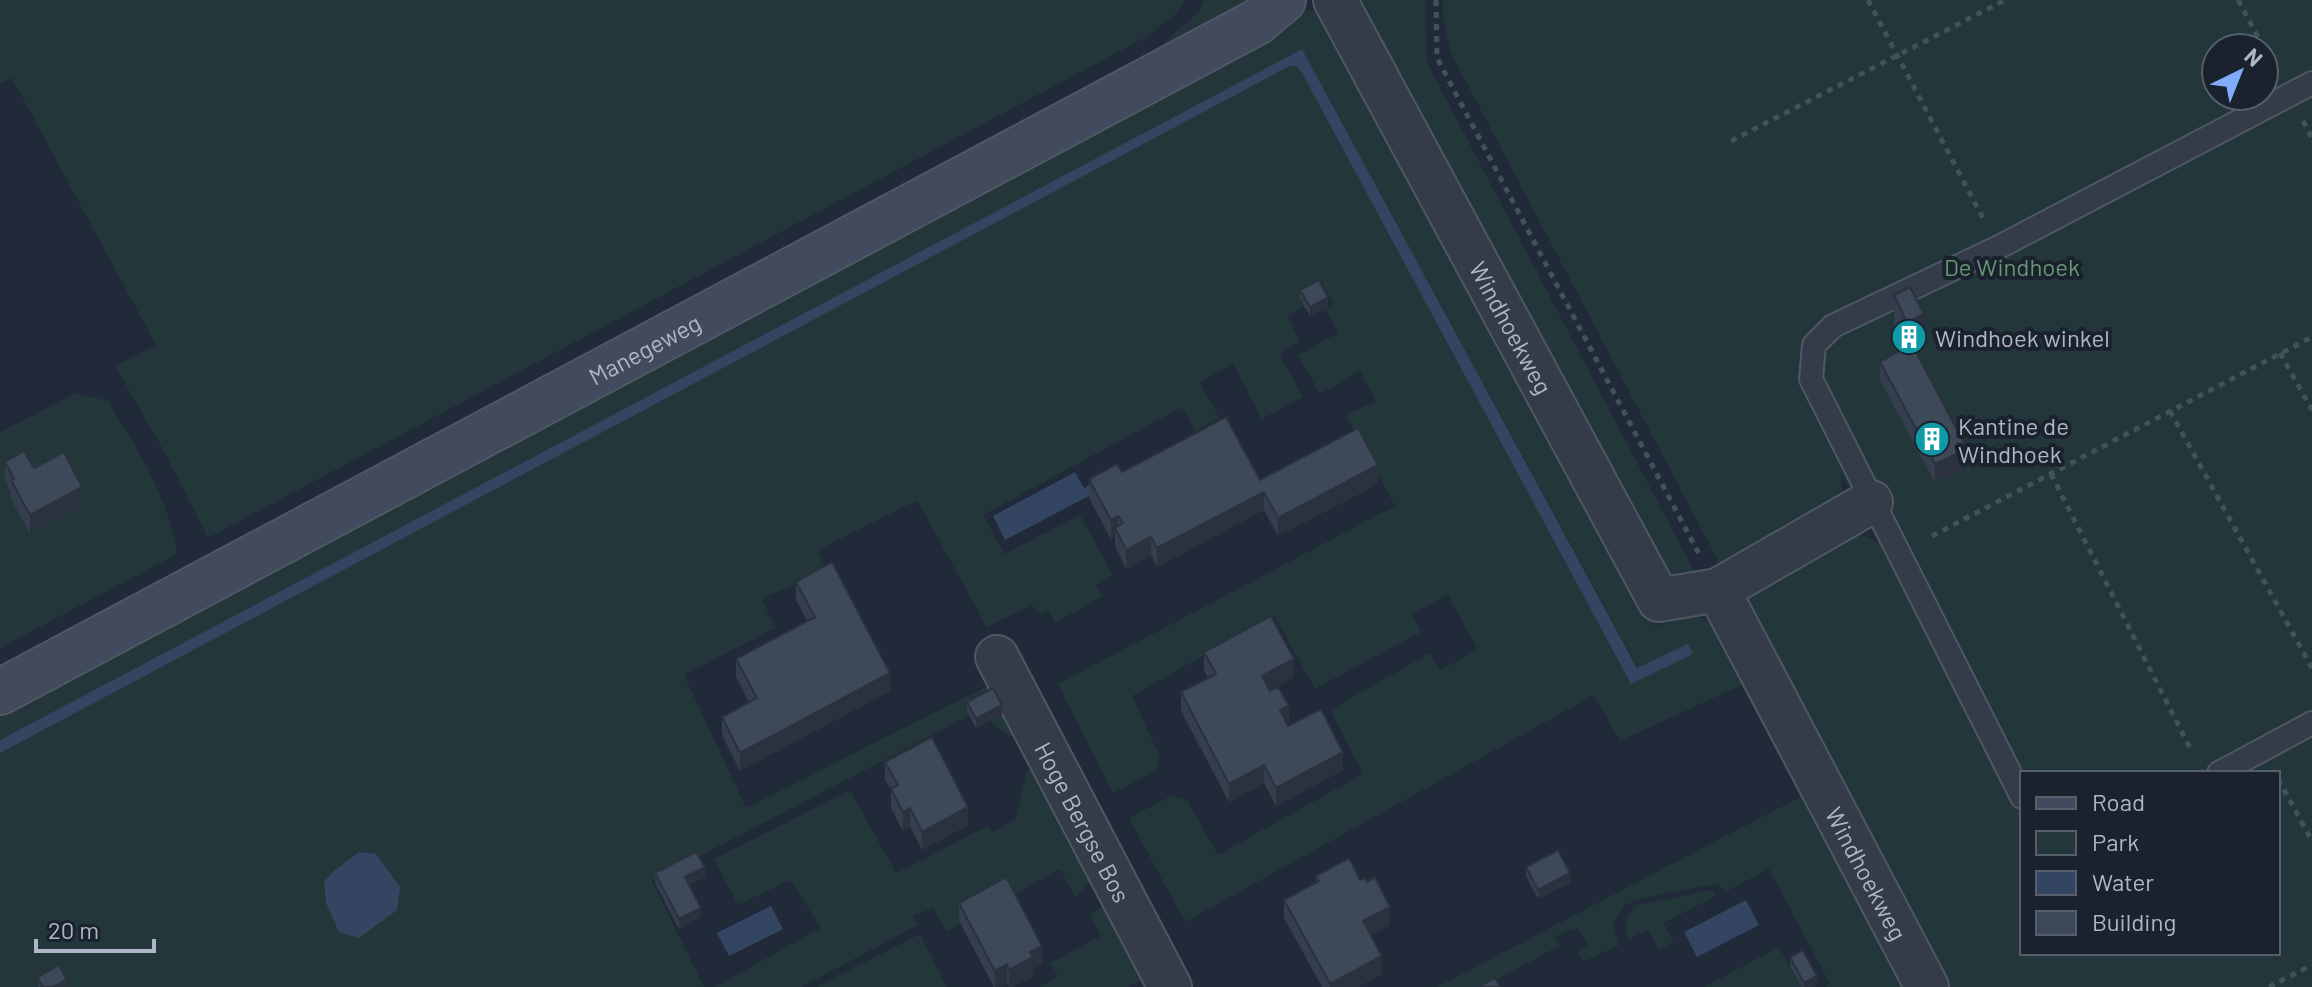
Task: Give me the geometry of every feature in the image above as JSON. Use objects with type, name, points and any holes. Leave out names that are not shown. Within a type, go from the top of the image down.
[{"type":"street","name":"Manegeweg","points":[[0,692],[1257,22],[1283,0]]},
{"type":"street","name":"Windhoekweg","points":[[1335,0],[1659,600],[1718,590],[1871,502]]},
{"type":"street","name":"Windhoekweg","points":[[1718,590],[1927,987]]},
{"type":"street","name":"Hoge Bergse Bos","points":[[997,657],[1170,987]]},
{"type":"lane","points":[[2020,793],[1811,379],[1814,345],[1833,326],[1999,247],[2312,83]]},
{"type":"lane","points":[[2223,771],[2312,723]]},
{"type":"path","points":[[1436,0],[1437,58],[1718,590]]},
{"type":"path","points":[[1868,0],[1999,247]]},
{"type":"path","points":[[1731,141],[2005,0]]},
{"type":"path","points":[[1932,536],[2312,337]]},
{"type":"path","points":[[2280,353],[2312,410]]},
{"type":"path","points":[[2170,411],[2312,668]]},
{"type":"path","points":[[2051,474],[2190,748]]},
{"type":"path","points":[[2280,783],[2312,841]]},
{"type":"path","points":[[2269,987],[2312,965]]},
{"type":"green space","points":[[0,0],[1185,0],[1174,16],[1144,38],[208,538],[164,451],[115,366],[156,345],[12,78],[0,84]]},
{"type":"green space","points":[[1204,0],[1251,0],[1161,46],[1200,10]]},
{"type":"green space","points":[[1350,0],[1425,0],[1427,63],[1702,586],[1677,583],[1659,572]]},
{"type":"green space","name":"De Windhoek","points":[[1443,0],[2312,0],[2312,987],[1941,987],[1742,593],[1841,531],[1859,533],[1879,543],[1841,473],[1842,491],[1833,507],[1722,568],[1450,51]]},
{"type":"green space","points":[[1298,10],[1314,11],[1330,17],[1655,626],[1686,617],[1698,617],[1709,622],[1725,639],[1748,682],[1620,741],[1594,695],[1185,922],[1129,818],[1171,796],[1187,800],[1218,855],[1363,774],[1330,710],[1430,653],[1440,670],[1478,650],[1448,595],[1412,614],[1421,632],[1315,689],[1274,615],[1132,696],[1160,757],[1155,771],[1113,793],[1058,684],[1395,506],[1346,415],[1376,401],[1360,371],[1320,394],[1298,355],[1338,333],[1326,310],[1334,304],[1320,278],[1298,290],[1304,306],[1288,317],[1300,342],[1279,354],[1303,397],[1262,419],[1233,363],[1200,383],[1219,417],[1195,431],[1182,407],[983,515],[1004,554],[1080,515],[1113,575],[1096,584],[1103,596],[1055,623],[1049,611],[1040,615],[1032,605],[987,627],[917,500],[818,550],[826,570],[762,599],[775,628],[684,675],[746,808],[995,682],[1023,737],[1009,736],[978,711],[652,881],[704,987],[0,987],[0,753],[1290,66],[1296,66],[1302,73],[1631,684],[1688,645],[1638,668],[1302,49],[0,740],[0,710]]},
{"type":"green space","points":[[76,393],[108,401],[159,492],[177,554],[0,648],[0,432]]},
{"type":"green space","points":[[1036,766],[1095,874],[1076,898],[1060,869],[947,931],[933,908],[913,916],[918,925],[801,987],[715,987],[821,928],[790,880],[738,905],[714,859],[850,790],[896,873],[988,826],[993,832],[1016,819],[1026,773]]},
{"type":"green space","points":[[1806,794],[1908,987],[1826,987],[1830,984],[1769,869],[1725,892],[1718,884],[1651,896],[1624,905],[1613,923],[1619,945],[1583,962],[1578,952],[1589,946],[1578,928],[1555,936],[1559,946],[1483,987],[1437,987]]},
{"type":"green space","points":[[1712,890],[1716,896],[1663,923],[1674,943],[1659,951],[1648,929],[1628,940],[1627,922],[1635,906]]},
{"type":"green space","points":[[1108,904],[1148,976],[1128,987],[1039,987],[1058,976],[1050,963],[1101,936],[1090,914]]},
{"type":"green space","points":[[920,934],[947,987],[817,987]]},
{"type":"green space","points":[[1779,947],[1801,987],[1704,987]]},
{"type":"water","points":[[1302,49],[1637,668],[1688,644],[1693,654],[1631,684],[1302,73],[1296,66],[1290,66],[0,753],[0,740]]},
{"type":"water","points":[[1114,471],[1119,480],[1005,540],[993,516],[1075,472],[1084,488]]},
{"type":"water","points":[[359,852],[376,854],[400,887],[397,910],[359,938],[339,932],[326,903],[324,882]]},
{"type":"water","points":[[1746,900],[1759,925],[1697,957],[1684,932]]},
{"type":"water","points":[[771,906],[783,929],[729,956],[717,933]]},
{"type":"building","points":[[1319,280],[1328,298],[1310,307],[1300,290]]},
{"type":"building","points":[[1910,287],[1924,314],[1907,323],[1894,295]]},
{"type":"building","name":"Kantine de Windhoek","points":[[1912,344],[1967,449],[1935,464],[1880,362]]},
{"type":"building","points":[[1226,417],[1260,480],[1358,428],[1378,465],[1278,518],[1264,492],[1157,548],[1151,537],[1126,550],[1115,528],[1123,523],[1118,516],[1111,520],[1089,479],[1117,464],[1122,472]]},
{"type":"building","points":[[24,451],[34,468],[64,452],[82,487],[30,515],[5,462]]},
{"type":"building","points":[[832,562],[890,673],[740,753],[722,717],[757,698],[736,659],[815,617],[796,582]]},
{"type":"building","points":[[1271,616],[1294,659],[1262,676],[1270,691],[1278,687],[1289,706],[1280,710],[1288,726],[1321,709],[1343,752],[1276,788],[1264,765],[1229,784],[1181,692],[1216,674],[1204,652]]},
{"type":"building","points":[[993,688],[1002,705],[976,719],[967,702]]},
{"type":"building","points":[[932,737],[968,807],[922,832],[910,808],[903,812],[891,789],[898,785],[885,762]]},
{"type":"building","points":[[1558,850],[1570,873],[1538,890],[1526,867]]},
{"type":"building","points":[[696,852],[705,867],[685,877],[701,908],[679,919],[655,873]]},
{"type":"building","points":[[1349,858],[1360,880],[1365,878],[1367,882],[1375,877],[1390,907],[1363,921],[1382,956],[1330,984],[1284,900],[1319,881],[1316,876]]},
{"type":"building","points":[[1006,877],[1042,946],[1030,952],[1033,957],[1009,970],[1007,964],[995,971],[959,903]]},
{"type":"building","points":[[1803,950],[1817,976],[1804,983],[1790,957]]},
{"type":"building","points":[[59,965],[67,980],[53,987],[43,987],[37,977]]},
{"type":"building","points":[[1495,978],[1500,987],[1479,987]]},
{"type":"place","name":"Windhoek winkel","points":[[1909,337]]},
{"type":"place","name":"Kantine de Windhoek","points":[[1932,439]]}]
